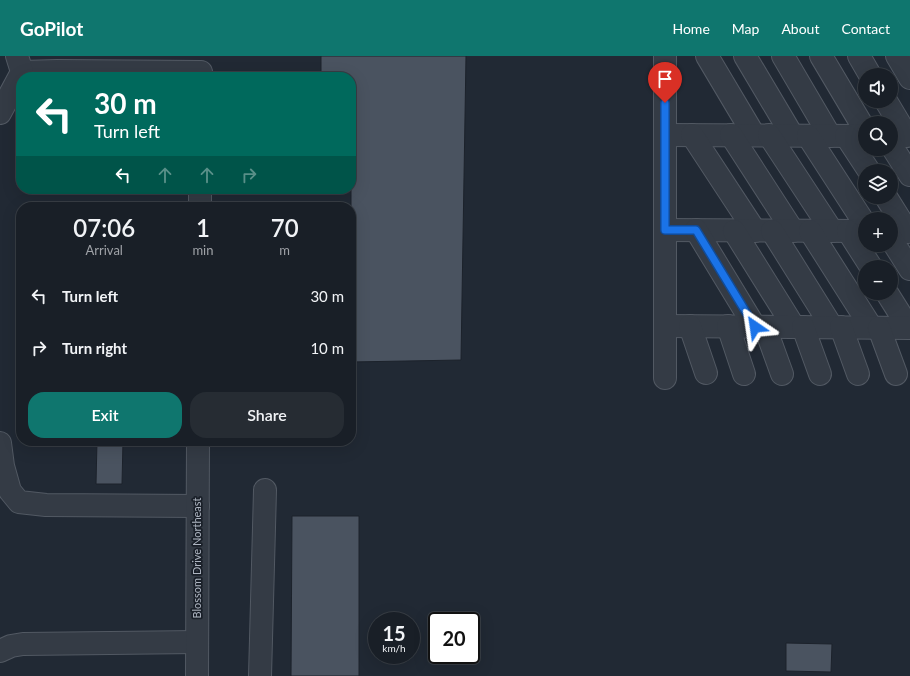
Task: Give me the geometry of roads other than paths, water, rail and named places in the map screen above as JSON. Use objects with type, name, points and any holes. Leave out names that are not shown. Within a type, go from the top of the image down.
[{"type":"street","points":[[665,56],[665,378]]},
{"type":"street","points":[[707,56],[762,135],[852,230]]},
{"type":"street","points":[[745,56],[800,135],[867,260]]},
{"type":"street","points":[[783,56],[852,134]]},
{"type":"street","points":[[821,56],[852,134],[866,164]]},
{"type":"street","points":[[859,56],[866,68]]},
{"type":"street","points":[[897,56],[910,78]]},
{"type":"street","points":[[0,112],[19,64],[65,71],[201,68]]},
{"type":"street","points":[[889,108],[900,138],[910,175]]},
{"type":"street","points":[[665,135],[852,134]]},
{"type":"street","points":[[692,135],[836,327],[858,374]]},
{"type":"street","points":[[730,135],[875,327],[896,374]]},
{"type":"street","points":[[889,204],[900,233],[910,269]]},
{"type":"street","points":[[665,230],[852,230]]},
{"type":"street","points":[[696,230],[760,327],[782,374]]},
{"type":"street","points":[[734,231],[798,327],[820,374]]},
{"type":"street","points":[[892,300],[910,328]]},
{"type":"street","points":[[665,326],[910,328]]},
{"type":"street","points":[[690,326],[706,373]]},
{"type":"street","points":[[728,326],[744,374]]},
{"type":"street","points":[[0,443],[10,491],[19,502],[46,505],[198,506]]},
{"type":"street","name":"Blossom Drive Northeast","points":[[197,676],[198,446]]},
{"type":"street","points":[[260,676],[265,490]]},
{"type":"street","points":[[0,651],[11,646],[23,644],[197,642]]}]
